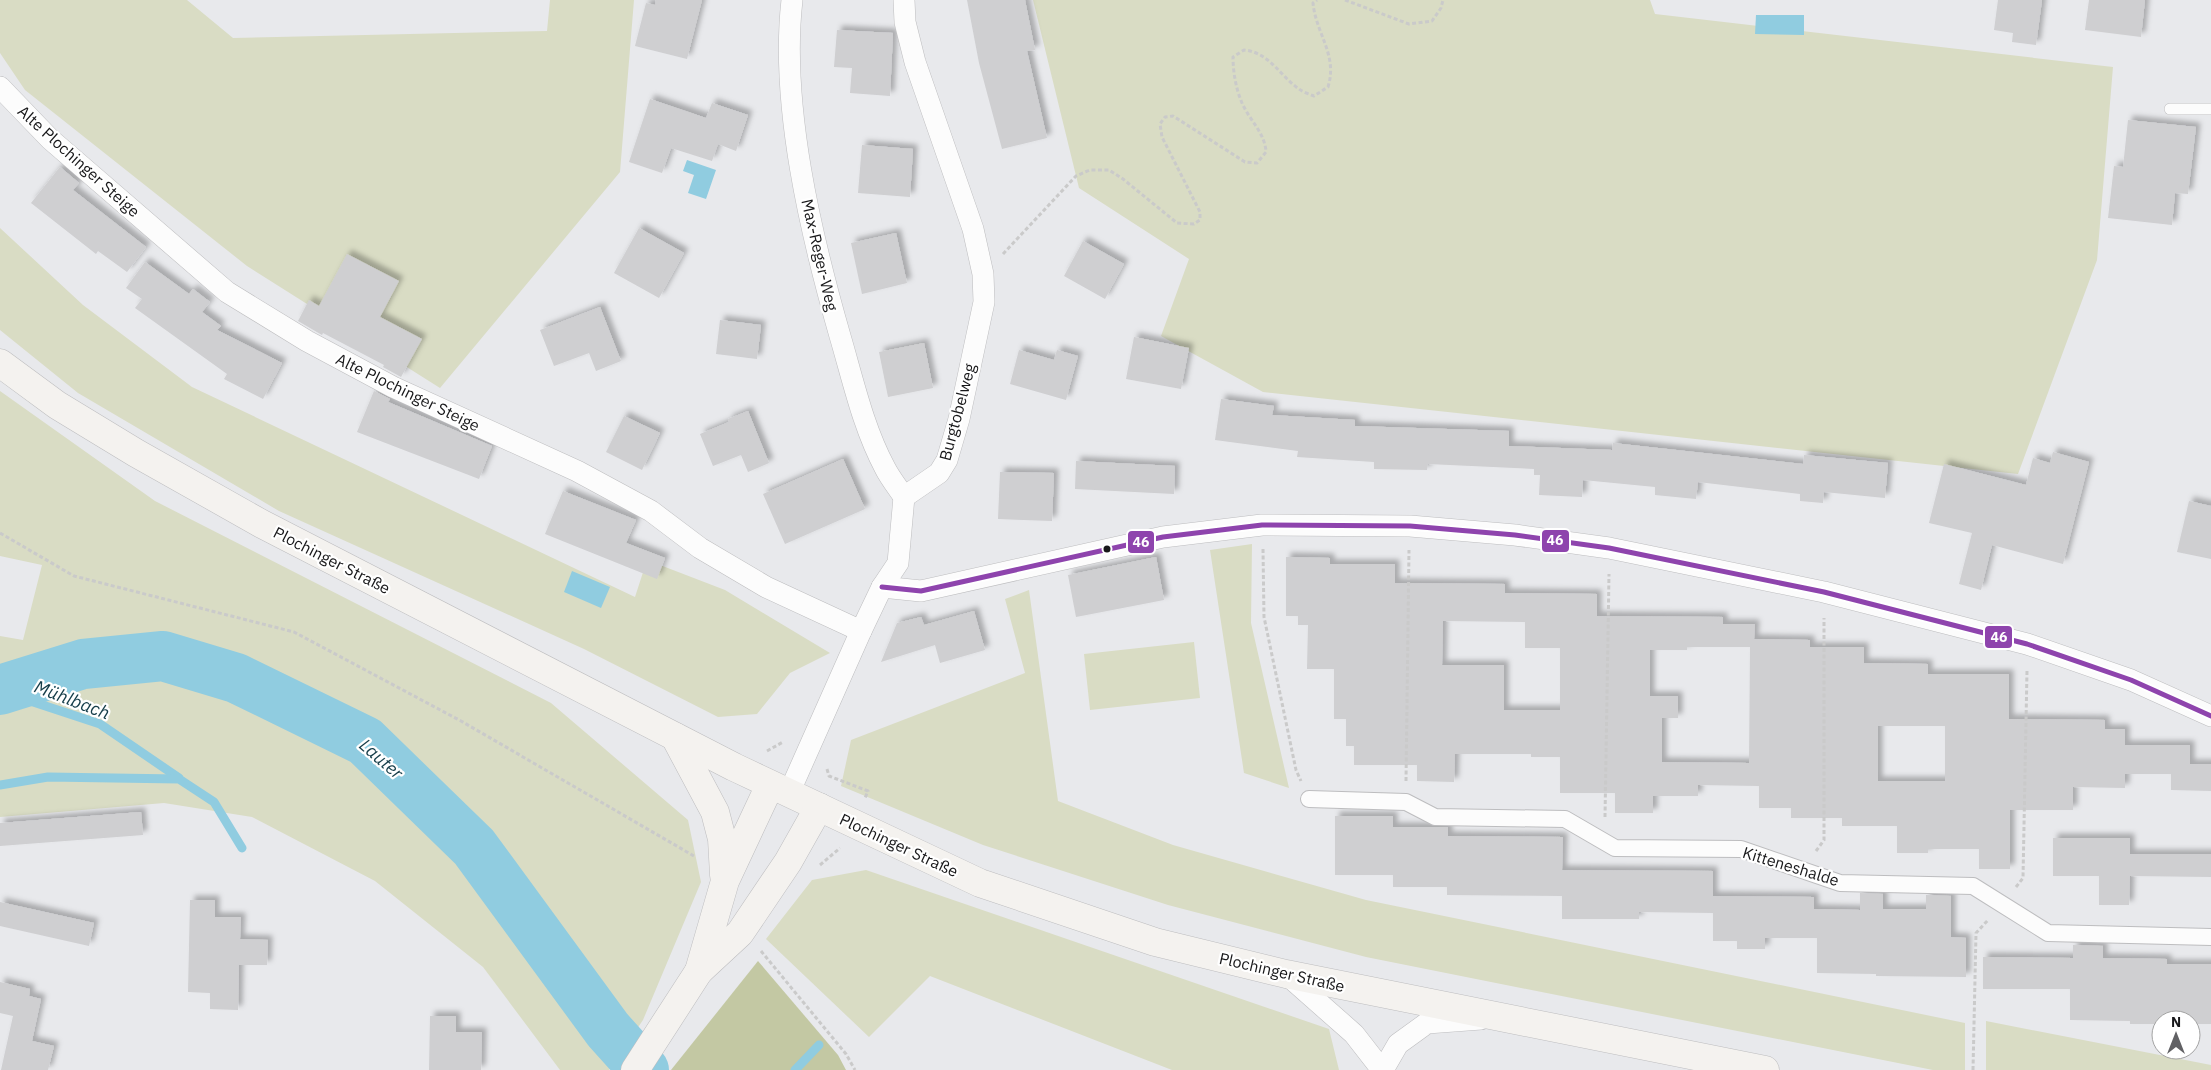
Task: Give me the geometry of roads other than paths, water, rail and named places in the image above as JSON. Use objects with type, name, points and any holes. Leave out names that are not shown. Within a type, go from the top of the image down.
[{"type":"main road","name":"Plochinger Straße","points":[[0,363],[57,405],[136,453],[254,519],[675,737],[780,789],[980,883],[1155,942],[1286,974],[1765,1070]]},
{"type":"main road","points":[[675,737],[715,812],[722,839],[724,869],[699,971]]},
{"type":"main road","points":[[724,869],[780,789]]},
{"type":"main road","points":[[635,1070],[699,971],[740,933],[788,862],[819,807]]},
{"type":"street","name":"Max-Reger-Weg","points":[[792,0],[789,27],[794,115],[810,222],[863,415],[885,468],[904,497]]},
{"type":"street","name":"Burgtobelweg","points":[[904,0],[905,22],[915,62],[974,228],[983,274],[984,302],[959,420],[947,460],[939,473],[904,497]]},
{"type":"street","name":"Alte Plochinger Steige","points":[[0,87],[50,139],[226,292],[393,387],[577,471],[651,511],[700,548],[766,587],[860,631]]},
{"type":"street","points":[[780,789],[882,587],[898,563],[904,497]]},
{"type":"street","points":[[882,587],[922,591],[1163,538],[1262,525],[1410,526],[1514,535],[1609,548],[1824,592],[2027,644],[2131,680],[2211,716]]},
{"type":"street","name":"Kitteneshalde","points":[[1309,800],[1406,802],[1435,817],[1565,820],[1594,838],[1615,848],[1741,849],[1840,883],[1972,886],[2048,933],[2211,937]]},
{"type":"street","points":[[1286,974],[1354,1034],[1382,1070],[1398,1044],[1428,1023],[1503,1017]]},
{"type":"lane","points":[[2170,109],[2211,109]]},
{"type":"water","points":[[1756,15],[1804,15],[1804,35],[1755,34]]},
{"type":"water","points":[[687,160],[716,170],[706,199],[688,193],[694,175],[683,171]]},
{"type":"water","points":[[572,571],[610,587],[601,608],[564,592]]},
{"type":"waterway","name":"Lauter","points":[[0,690],[83,664],[163,656],[236,678],[365,741],[474,847],[608,1030],[644,1070]]},
{"type":"waterway","name":"Mühlbach","points":[[0,691],[100,724],[179,778]]},
{"type":"waterway","name":"Mühlbach","points":[[0,785],[48,777],[179,779],[214,802],[242,848]]},
{"type":"waterway","points":[[795,1070],[819,1045]]}]
